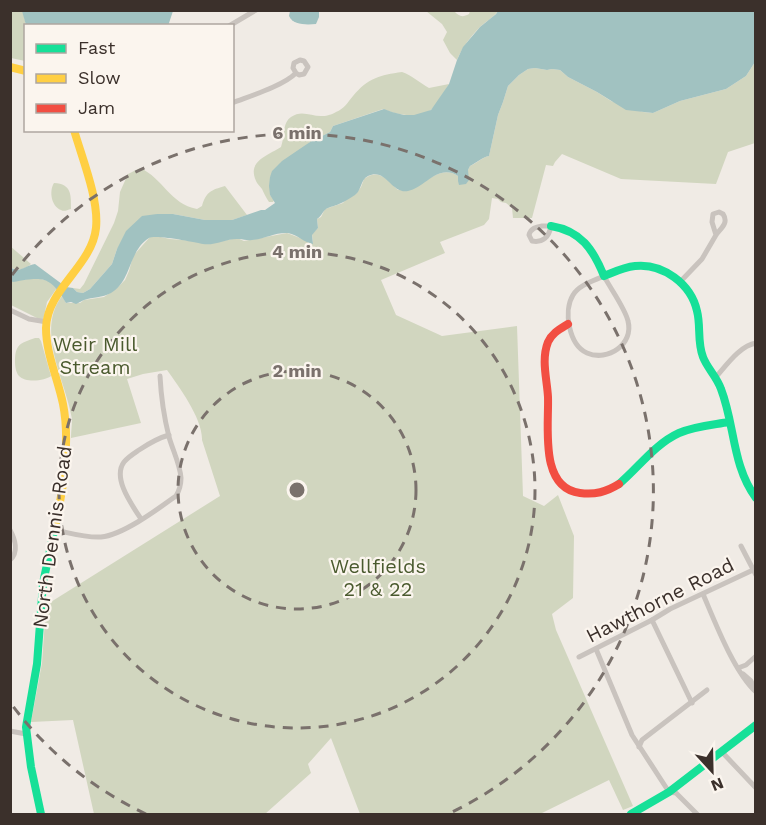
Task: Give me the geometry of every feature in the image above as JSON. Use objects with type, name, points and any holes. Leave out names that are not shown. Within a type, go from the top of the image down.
[{"type":"main road","name":"North Dennis Road","points":[[41,814],[26,734],[37,664],[45,568],[62,496],[66,430],[63,405],[47,345],[47,322],[52,304],[90,249],[96,228],[93,196],[76,133]]},
{"type":"main road","points":[[551,226],[571,231],[586,243],[596,257],[604,276],[642,266],[654,268],[680,282],[690,295],[698,311],[702,356],[722,390],[746,484],[750,493],[756,498]]},
{"type":"main road","points":[[568,324],[555,331],[546,348],[548,440],[555,475],[563,486],[578,493],[606,492],[623,482],[659,445],[677,434],[698,427],[729,422]]},
{"type":"main road","points":[[631,814],[669,792],[756,725]]},
{"type":"street","points":[[232,24],[256,10]]},
{"type":"street","points":[[234,102],[291,79],[296,74]]},
{"type":"street","points":[[680,282],[702,259],[716,235]]},
{"type":"street","points":[[604,276],[623,310],[628,322],[628,333],[620,348],[600,356],[588,353],[578,345],[568,324],[571,297],[580,287],[604,276]]},
{"type":"street","points":[[10,310],[34,320],[47,322]]},
{"type":"street","points":[[716,378],[742,350],[756,343]]},
{"type":"street","points":[[55,530],[81,536],[102,537],[141,519],[176,496],[181,477],[161,398],[160,376]]},
{"type":"street","points":[[141,519],[125,493],[120,469],[129,457],[154,441],[169,435]]},
{"type":"street","points":[[10,530],[15,542],[15,553],[14,558],[10,560]]},
{"type":"street","points":[[741,546],[754,573]]},
{"type":"street","name":"Hawthorne Road","points":[[579,657],[670,609],[754,573]]},
{"type":"street","points":[[703,594],[747,685],[756,692]]},
{"type":"street","points":[[652,620],[692,703]]},
{"type":"street","points":[[596,649],[639,747],[669,792],[676,793],[697,814]]},
{"type":"street","points":[[738,668],[746,665],[756,656]]},
{"type":"street","points":[[639,747],[642,740],[707,690]]},
{"type":"street","points":[[10,731],[26,734]]},
{"type":"street","points":[[721,751],[756,788]]},
{"type":"green space","points":[[11,11],[23,11],[26,24],[24,61],[11,58]]},
{"type":"green space","points":[[426,11],[454,11],[462,16],[469,14],[470,11],[498,11],[473,35],[457,60],[443,40],[447,32],[442,24]]},
{"type":"green space","name":"Wellfields 21 & 22","points":[[755,62],[755,143],[728,152],[716,184],[621,179],[562,154],[553,166],[546,165],[532,218],[513,218],[512,208],[492,198],[489,219],[484,225],[440,242],[445,253],[381,280],[396,315],[442,336],[517,326],[523,496],[544,506],[558,495],[574,536],[573,598],[552,614],[556,630],[633,806],[623,810],[609,780],[540,814],[360,814],[331,738],[308,764],[311,773],[265,814],[94,814],[73,720],[31,722],[42,663],[46,605],[220,496],[202,440],[199,423],[167,370],[127,379],[141,423],[71,438],[72,419],[55,356],[51,325],[54,310],[62,296],[66,303],[80,303],[84,300],[104,297],[125,280],[133,256],[150,237],[207,244],[237,238],[244,241],[287,233],[313,243],[312,234],[318,228],[317,219],[321,217],[325,209],[343,203],[347,198],[356,194],[364,179],[369,176],[378,175],[398,190],[445,172],[458,176],[458,181],[470,166],[489,156],[498,115],[508,86],[528,69],[560,70],[568,77],[611,101],[653,113],[680,101],[726,89],[746,76]]},
{"type":"green space","points":[[402,72],[429,88],[449,84],[435,105],[423,114],[402,114],[383,109],[333,126],[330,132],[310,142],[270,177],[270,195],[274,200],[269,202],[256,182],[254,169],[260,160],[281,147],[285,126],[291,117],[303,113],[323,116],[339,111],[369,81]]},
{"type":"green space","points":[[140,168],[148,172],[180,202],[197,209],[202,206],[210,192],[225,186],[247,215],[232,220],[205,220],[173,214],[157,214],[117,249],[112,264],[90,289],[83,293],[77,292],[73,288],[80,289],[84,284],[114,223],[120,192],[128,174]]},
{"type":"green space","points":[[54,183],[64,186],[69,191],[71,209],[62,211],[53,202],[51,194]]},
{"type":"green space","points":[[10,246],[31,264],[21,269],[11,267]]},
{"type":"green space","name":"Weir Mill Stream","points":[[37,278],[49,281],[57,288],[47,302],[43,321],[11,305],[10,281]]},
{"type":"green space","points":[[35,338],[41,341],[51,376],[40,380],[26,380],[16,371],[16,352],[21,344]]},
{"type":"water","points":[[23,10],[173,11],[169,24],[26,24]]},
{"type":"water","points":[[290,11],[319,11],[319,17],[316,24],[300,24],[291,19]]},
{"type":"water","points":[[498,11],[755,11],[755,62],[746,76],[726,89],[680,101],[653,113],[626,110],[568,77],[560,70],[528,69],[508,86],[498,115],[489,156],[470,166],[469,180],[466,184],[459,185],[458,176],[444,172],[414,189],[402,191],[379,175],[368,176],[355,195],[326,209],[317,219],[318,228],[312,235],[313,244],[288,233],[212,244],[149,238],[137,250],[118,288],[108,295],[76,304],[66,303],[55,287],[44,280],[11,281],[10,267],[17,270],[35,264],[66,287],[83,293],[90,289],[112,264],[126,231],[142,216],[173,214],[205,220],[232,220],[265,210],[275,203],[270,195],[269,186],[272,171],[282,161],[310,142],[330,132],[333,126],[384,109],[404,115],[414,115],[431,110],[449,84],[463,47]]},
{"type":"traffic: fast","points":[[551,226],[570,232],[585,243],[604,276],[627,267],[656,268],[674,277],[689,292],[697,311],[703,357],[721,389],[742,473],[756,498]]},
{"type":"traffic: fast","points":[[619,484],[655,449],[670,438],[691,429],[729,422]]},
{"type":"traffic: fast","points":[[41,814],[31,767],[26,727],[37,664],[43,583],[56,522]]},
{"type":"traffic: fast","points":[[631,814],[669,792],[756,725]]},
{"type":"traffic: slow","points":[[10,67],[24,70]]},
{"type":"traffic: slow","points":[[56,522],[64,479],[66,432],[63,404],[50,357],[46,328],[48,314],[54,301],[87,254],[96,228],[95,204],[75,132]]},
{"type":"traffic: jam","points":[[568,324],[552,336],[545,356],[548,439],[552,468],[558,480],[567,489],[580,493],[600,492],[619,484]]}]
